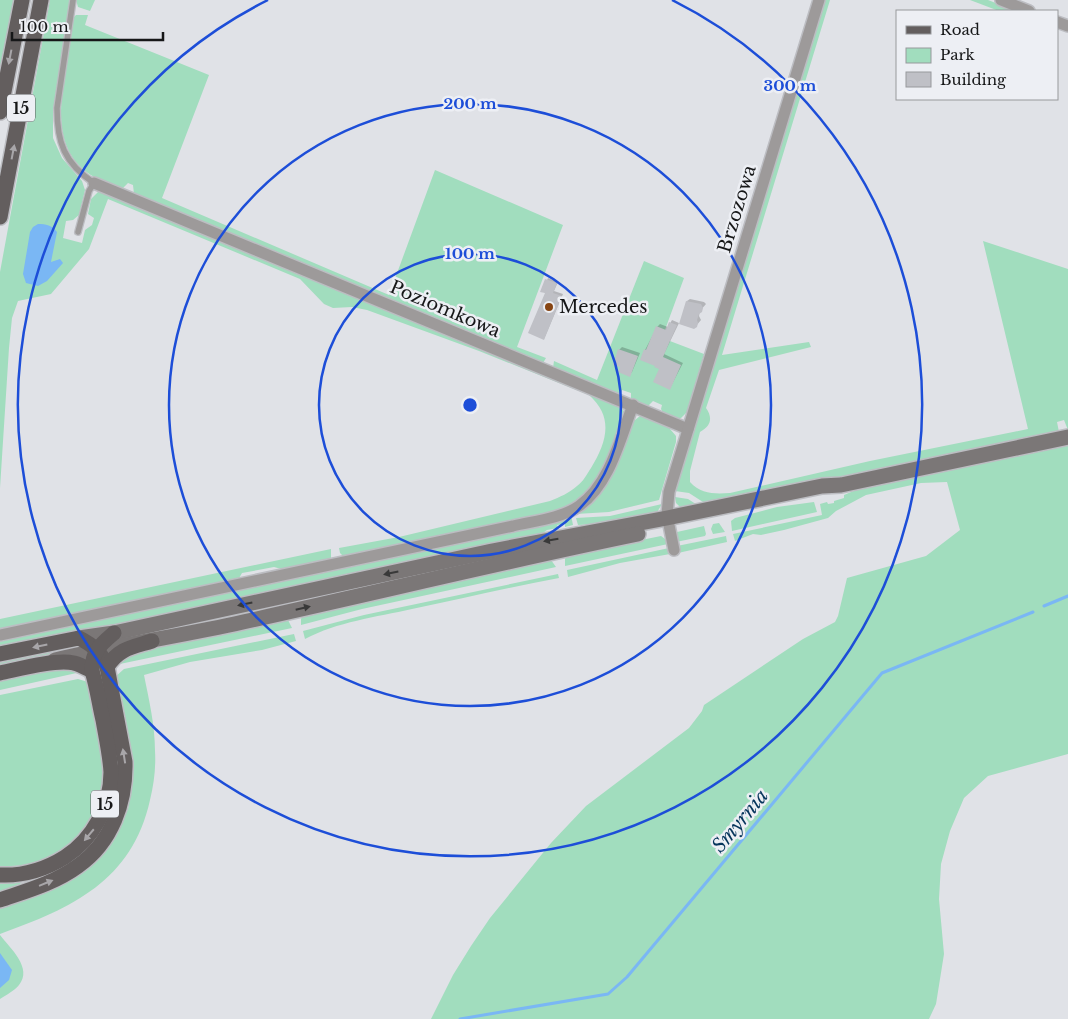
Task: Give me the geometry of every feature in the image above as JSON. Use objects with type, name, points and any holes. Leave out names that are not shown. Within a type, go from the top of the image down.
[{"type":"main road","name":"15","points":[[0,112],[22,0]]},
{"type":"main road","name":"15","points":[[0,217],[41,0]]},
{"type":"main road","points":[[0,654],[114,632],[492,551],[668,523],[824,492],[841,485],[1068,437]]},
{"type":"main road","points":[[0,673],[97,650],[152,641],[243,622],[542,554],[668,523]]},
{"type":"main road","points":[[32,666],[67,662],[92,671],[92,660],[97,650],[114,632]]},
{"type":"main road","points":[[0,900],[55,880],[78,867],[105,839],[115,819],[124,789],[125,762],[107,668],[104,659],[97,650],[88,642],[79,638]]},
{"type":"main road","points":[[107,668],[114,658],[124,650],[152,641]]},
{"type":"main road","name":"15","points":[[0,874],[22,874],[56,863],[79,846],[94,830],[109,792],[111,774],[109,752],[92,671]]},
{"type":"street","name":"Brzozowa","points":[[688,429],[819,0]]},
{"type":"street","points":[[1001,0],[1026,10]]},
{"type":"street","name":"Poziomkowa","points":[[94,183],[688,429]]},
{"type":"street","points":[[0,635],[562,514],[579,505],[599,485],[609,467],[633,405]]},
{"type":"street","points":[[674,550],[668,523],[668,496],[688,429]]},
{"type":"lane","points":[[72,0],[57,108],[59,138],[64,153],[73,166],[94,183],[89,191],[78,232]]},
{"type":"green space","points":[[0,0],[14,0],[0,68]]},
{"type":"green space","points":[[50,0],[70,0],[53,111],[53,138],[62,158],[82,181],[85,190],[79,215],[73,220],[66,221],[63,238],[82,243],[85,230],[92,225],[94,218],[88,214],[91,199],[98,192],[103,192],[620,405],[624,412],[620,427],[604,464],[588,490],[560,511],[344,557],[340,553],[339,548],[399,537],[550,501],[568,493],[583,480],[601,449],[604,439],[605,421],[597,403],[589,395],[479,351],[367,310],[352,307],[333,308],[324,304],[300,279],[108,199],[89,249],[51,294],[18,301],[12,318],[9,348],[0,488],[0,272]]},
{"type":"green space","points":[[76,0],[95,0],[90,11],[78,7]]},
{"type":"green space","points":[[823,0],[830,0],[722,355],[809,342],[811,347],[719,370],[706,408],[710,415],[710,422],[700,432],[690,471],[690,482],[703,491],[730,493],[870,461],[1028,429],[983,241],[1068,269],[1068,430],[1064,420],[1057,422],[1059,432],[709,504],[709,502],[703,502],[689,493],[675,491]]},
{"type":"green space","points":[[970,0],[988,0],[1013,10],[996,10]]},
{"type":"green space","points":[[76,15],[88,15],[85,25],[209,75],[162,198],[389,295],[435,170],[563,225],[517,347],[546,358],[543,363],[134,194],[133,185],[128,183],[122,189],[94,177],[81,167],[72,156],[62,130],[61,101],[73,18]]},
{"type":"green space","points":[[644,261],[684,278],[662,338],[704,354],[688,411],[681,418],[667,415],[661,409],[662,405],[653,401],[648,406],[631,399],[631,393],[622,390],[620,394],[553,368],[554,361],[597,380]]},
{"type":"green space","points":[[640,416],[645,416],[672,427],[670,429],[676,436],[676,442],[659,500],[609,512],[576,514],[630,424]]},
{"type":"green space","points":[[1068,445],[1068,754],[988,776],[964,798],[950,831],[941,864],[939,899],[944,954],[936,1004],[929,1019],[431,1019],[453,975],[490,918],[551,843],[586,806],[689,728],[702,711],[704,705],[803,639],[835,622],[847,578],[926,556],[960,530],[947,482],[921,483],[866,495],[836,511],[828,518],[784,530],[761,535],[753,534],[735,541],[733,534],[822,515],[820,504],[834,503],[834,501],[844,498],[844,495],[863,487]]},
{"type":"green space","points":[[675,497],[688,499],[699,506],[681,508],[676,503]]},
{"type":"green space","points":[[814,502],[817,512],[732,531],[731,521],[735,518],[777,507]]},
{"type":"green space","points":[[662,504],[656,514],[613,523],[578,525],[576,518],[610,516]]},
{"type":"green space","points":[[571,515],[573,525],[565,527],[565,524],[557,525],[558,528],[547,530],[540,535],[0,650],[0,637]]},
{"type":"green space","points":[[719,523],[725,532],[713,534],[711,529],[713,524]]},
{"type":"green space","points":[[704,526],[705,536],[676,542],[677,532]]},
{"type":"green space","points":[[661,536],[668,544],[565,566],[567,555]]},
{"type":"green space","points":[[726,536],[727,542],[678,553],[677,546]]},
{"type":"green space","points":[[669,548],[670,554],[620,563],[568,577],[567,570]]},
{"type":"green space","points":[[331,549],[331,558],[327,563],[285,570],[274,567],[242,573],[238,580],[0,631],[0,619]]},
{"type":"green space","points":[[551,560],[556,567],[362,609],[301,625],[303,615]]},
{"type":"green space","points":[[558,574],[559,578],[357,621],[330,628],[305,639],[303,631],[364,615]]},
{"type":"green space","points":[[288,620],[292,628],[115,665],[132,652]]},
{"type":"green space","points":[[294,634],[296,641],[262,650],[190,662],[144,675],[154,732],[154,782],[141,828],[129,851],[114,871],[95,888],[74,902],[0,934],[0,909],[44,893],[69,881],[98,859],[117,834],[128,809],[133,778],[115,677],[124,669]]},
{"type":"green space","points":[[71,643],[89,648],[0,666],[0,658]]},
{"type":"green space","points":[[60,667],[81,672],[0,690],[0,679]]},
{"type":"green space","points":[[78,679],[88,682],[102,751],[103,772],[100,793],[94,812],[72,842],[57,853],[40,861],[21,865],[0,866],[0,695]]},
{"type":"green space","points":[[0,882],[20,882],[21,885],[0,892]]},
{"type":"green space","points":[[0,935],[22,965],[23,979],[19,985],[0,999]]},
{"type":"water","points":[[38,224],[49,225],[57,232],[51,262],[60,259],[63,263],[47,281],[38,286],[26,283],[23,274],[30,232]]},
{"type":"water","points":[[0,953],[12,970],[9,980],[0,988]]},
{"type":"building","points":[[545,279],[557,283],[553,293],[562,296],[544,340],[528,333],[545,293],[540,292]]},
{"type":"building","points":[[686,301],[701,304],[703,308],[697,320],[697,327],[694,329],[679,324]]},
{"type":"building","points":[[669,322],[677,325],[663,357],[681,365],[670,390],[653,382],[659,369],[640,360],[656,326],[666,330]]},
{"type":"building","points":[[618,349],[638,356],[630,377],[618,372],[620,367],[613,365]]},
{"type":"waterway","name":"Smyrnia","points":[[1044,606],[1068,596]]},
{"type":"waterway","name":"Smyrnia","points":[[460,1019],[608,994],[627,977],[882,673],[1033,612]]},
{"type":"place","name":"Mercedes","points":[[549,307]]}]
